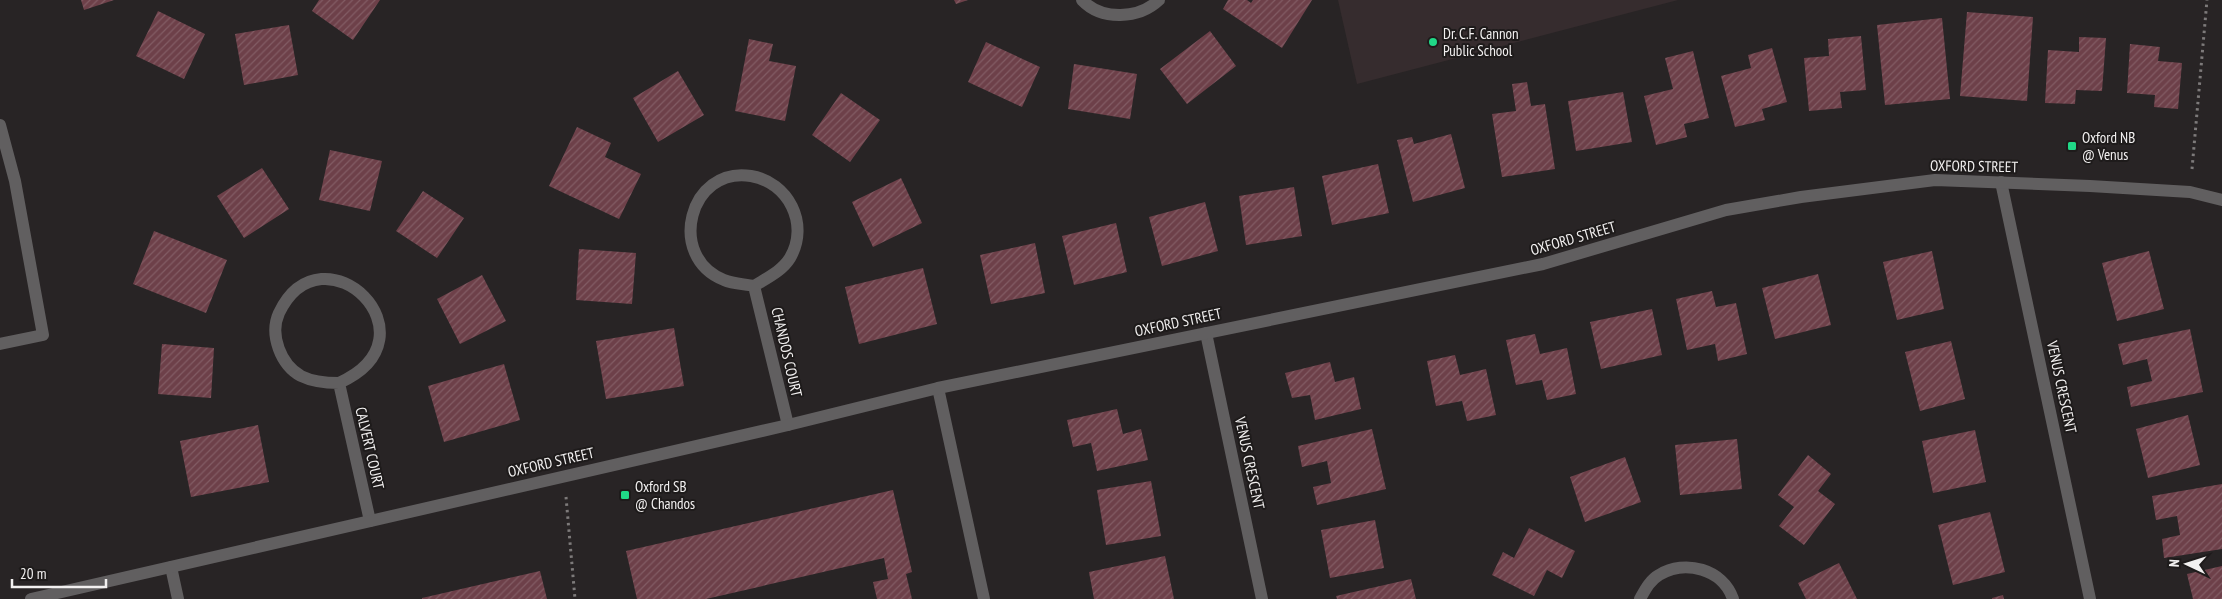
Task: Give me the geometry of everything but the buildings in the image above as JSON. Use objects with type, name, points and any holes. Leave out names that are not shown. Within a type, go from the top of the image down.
[{"type":"street","points":[[1082,0],[1088,6],[1107,15],[1124,15],[1133,14],[1152,7],[1159,0]]},
{"type":"street","points":[[0,125],[15,181],[43,335],[0,344]]},
{"type":"street","points":[[733,176],[750,176],[766,180],[774,185],[792,205],[798,222],[797,241],[790,258],[777,272],[754,286],[725,281],[709,271],[698,258],[691,242],[690,225],[694,208],[703,194],[717,183],[733,176]]},
{"type":"street","name":"OXFORD STREET","points":[[31,599],[788,425],[938,388],[1543,264],[1726,210],[1801,197],[1935,180],[2190,192],[2222,200]]},
{"type":"street","name":"VENUS CRESCENT","points":[[2001,182],[2090,599]]},
{"type":"street","points":[[327,279],[344,282],[359,290],[370,301],[378,318],[379,335],[375,352],[365,367],[351,378],[338,383],[317,382],[300,376],[288,365],[279,350],[276,334],[277,317],[284,302],[296,290],[310,282],[327,279]]},
{"type":"street","name":"CHANDOS COURT","points":[[754,286],[788,425]]},
{"type":"street","name":"VENUS CRESCENT","points":[[1206,333],[1262,599]]},
{"type":"street","name":"CALVERT COURT","points":[[338,383],[370,520]]},
{"type":"street","points":[[938,388],[984,599]]},
{"type":"street","points":[[171,567],[178,599]]},
{"type":"street","points":[[1640,599],[1646,588],[1658,575],[1674,568],[1691,567],[1707,571],[1722,581],[1733,599]]},
{"type":"path","points":[[2190,192],[2207,0]]},
{"type":"path","points":[[564,476],[575,599]]},
{"type":"shaded area","name":"Dr. C.F. Cannon Public School","points":[[1338,0],[1678,0],[1357,84]]},
{"type":"place","name":"Dr. C.F. Cannon Public School","points":[[1433,42]]},
{"type":"place","name":"Oxford NB @ Venus","points":[[2072,146]]},
{"type":"place","name":"Oxford SB @ Chandos","points":[[625,495]]}]
